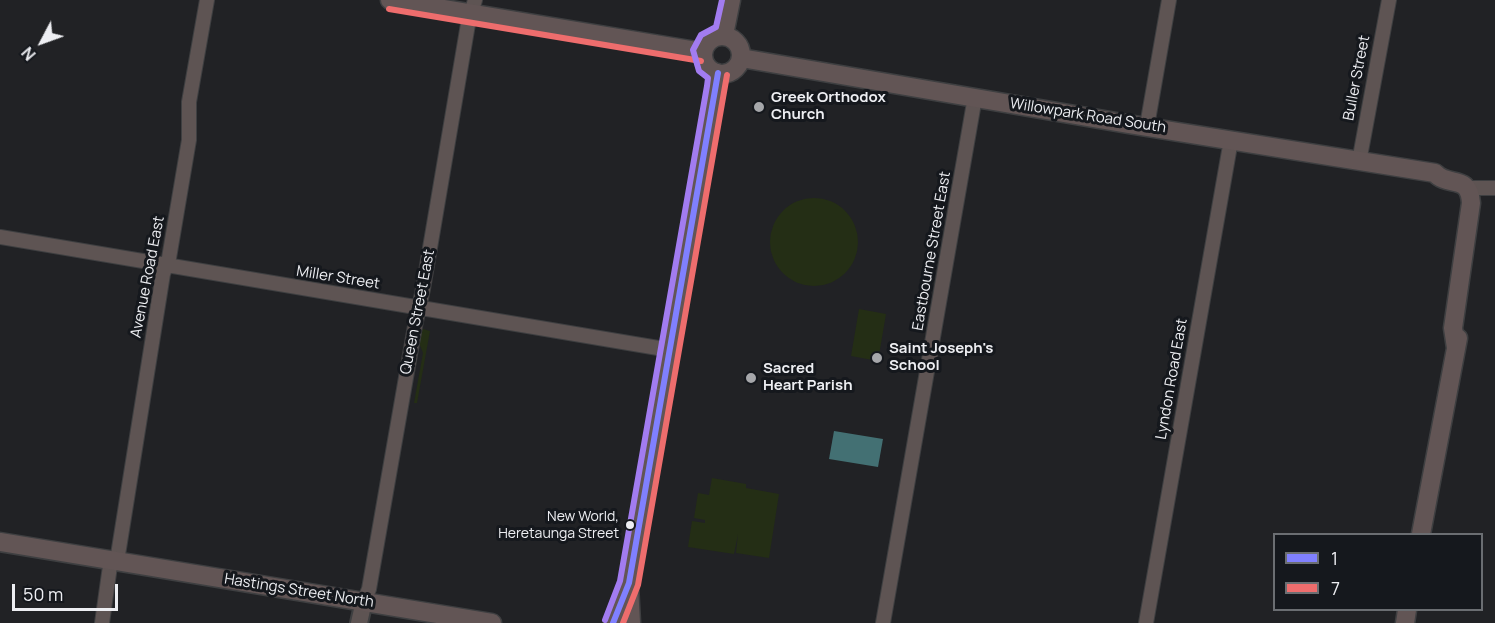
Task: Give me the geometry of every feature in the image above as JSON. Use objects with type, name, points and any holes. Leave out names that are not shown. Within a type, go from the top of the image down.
[{"type":"main road","points":[[390,0],[473,6],[702,52]]},
{"type":"main road","points":[[724,35],[731,0]]},
{"type":"main road","points":[[724,35],[735,40],[741,58],[730,72],[718,73],[707,67],[702,52],[709,40],[724,35]]},
{"type":"main road","name":"Willowpark Road South","points":[[741,58],[1435,173],[1440,179],[1481,188]]},
{"type":"main road","points":[[613,623],[629,583],[718,73]]},
{"type":"main road","points":[[1421,533],[1456,348],[1453,328],[1471,203],[1481,188]]},
{"type":"main road","name":"Hastings Street North","points":[[0,542],[492,623]]},
{"type":"main road","points":[[629,583],[631,623]]},
{"type":"street","name":"Avenue Road East","points":[[102,623],[162,274],[171,249],[189,140],[189,102],[207,0]]},
{"type":"street","points":[[1147,126],[1169,0]]},
{"type":"street","name":"Buller Street","points":[[1359,162],[1389,0]]},
{"type":"street","name":"Queen Street East","points":[[359,623],[369,589],[473,6]]},
{"type":"street","name":"Eastbourne Street East","points":[[883,623],[975,97]]},
{"type":"street","name":"Lyndon Road East","points":[[1146,623],[1231,140]]},
{"type":"street","name":"Miller Street","points":[[0,237],[670,350]]},
{"type":"green space","points":[[814,198],[831,201],[845,211],[855,225],[858,242],[855,259],[845,273],[831,283],[814,286],[797,283],[783,273],[773,259],[770,242],[773,225],[783,211],[797,201]]},
{"type":"green space","points":[[859,309],[886,314],[878,361],[851,356]]},
{"type":"green space","points":[[423,329],[430,331],[417,403],[414,403],[423,353],[418,340]]},
{"type":"green space","points":[[712,478],[746,484],[746,488],[779,494],[769,558],[736,553],[738,534],[734,554],[688,547],[692,521],[705,523],[705,520],[694,518],[698,493],[709,495]]},
{"type":"water","points":[[834,431],[883,439],[878,467],[829,459]]},
{"type":"transit line","points":[[605,620],[620,581],[707,86],[708,78],[699,71],[693,50],[701,35],[716,27],[722,0]]},
{"type":"transit line","name":"7","points":[[389,9],[701,61]]},
{"type":"transit line","name":"1","points":[[613,623],[629,583],[718,73]]},
{"type":"transit line","name":"7","points":[[623,623],[638,585],[727,75]]},
{"type":"place","name":"Greek Orthodox Church","points":[[759,107]]},
{"type":"place","name":"Saint Joseph's School","points":[[877,358]]},
{"type":"place","name":"Sacred Heart Parish","points":[[751,378]]},
{"type":"place","name":"New World, Heretaunga Street","points":[[630,525]]}]
